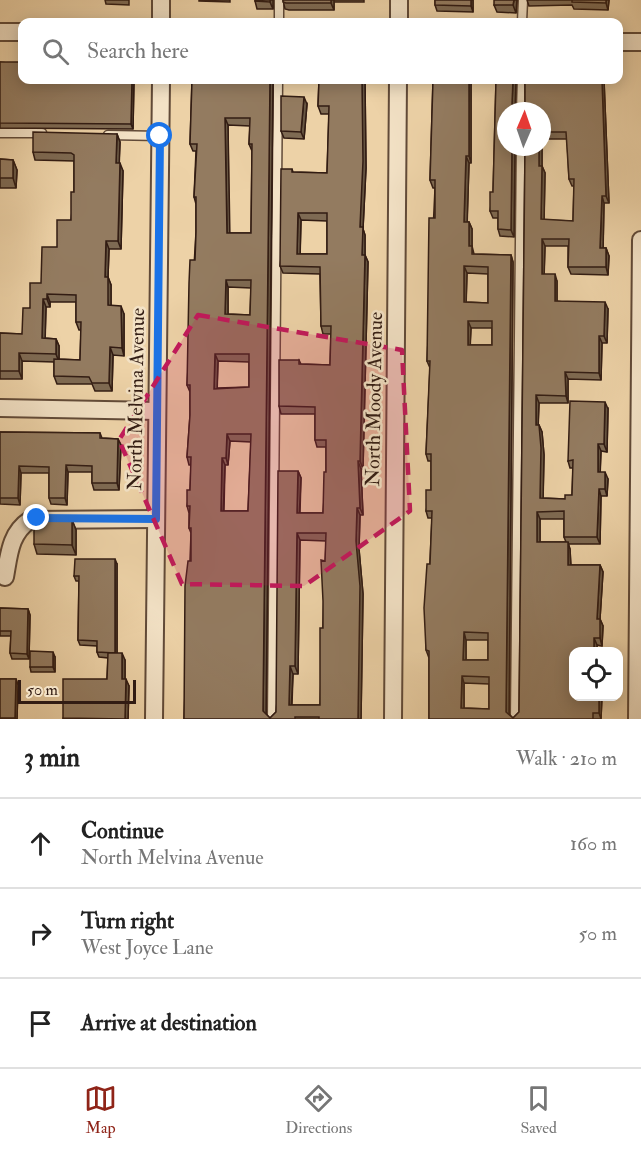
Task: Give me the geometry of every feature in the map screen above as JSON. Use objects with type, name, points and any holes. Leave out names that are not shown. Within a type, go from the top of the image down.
[{"type":"street","points":[[161,0],[161,18]]},
{"type":"street","points":[[399,0],[399,18]]},
{"type":"street","points":[[0,32],[18,32]]},
{"type":"street","points":[[623,42],[641,42]]},
{"type":"street","name":"North Melvina Avenue","points":[[154,719],[160,84]]},
{"type":"street","name":"North Moody Avenue","points":[[393,719],[398,84]]},
{"type":"street","points":[[637,719],[641,240]]},
{"type":"street","points":[[0,408],[157,411]]},
{"type":"street","points":[[5,577],[14,537],[18,529],[30,520],[156,519]]},
{"type":"lane","points":[[279,0],[279,18]]},
{"type":"lane","points":[[522,18],[523,0]]},
{"type":"lane","points":[[272,719],[278,84]]},
{"type":"lane","points":[[522,84],[522,102]]},
{"type":"lane","points":[[0,133],[57,134]]},
{"type":"lane","points":[[103,135],[160,136]]},
{"type":"lane","points":[[515,719],[521,156]]},
{"type":"highlighted area","points":[[198,315],[402,350],[410,511],[304,586],[182,584],[119,440]]},
{"type":"building","points":[[283,0],[331,0],[331,3],[286,3]]},
{"type":"building","points":[[435,0],[471,0],[471,6],[435,5]]},
{"type":"building","points":[[494,0],[514,0],[513,5],[494,5]]},
{"type":"building","points":[[572,0],[606,0],[606,3],[572,2]]},
{"type":"building","points":[[0,62],[18,62],[18,84],[132,84],[131,124],[0,123]]},
{"type":"building","points":[[192,84],[270,84],[263,711],[270,718],[276,712],[278,471],[298,471],[297,513],[323,513],[324,472],[326,472],[326,440],[315,440],[315,407],[279,406],[279,360],[299,360],[299,364],[330,365],[331,326],[321,326],[320,267],[280,266],[281,169],[292,169],[292,172],[327,173],[329,106],[318,106],[319,84],[362,84],[363,161],[360,227],[363,227],[362,255],[365,255],[360,461],[358,461],[360,508],[357,508],[356,541],[360,586],[358,719],[295,717],[295,719],[184,719],[185,586],[188,561],[191,561],[190,506],[187,506],[191,457],[187,457],[190,415],[190,385],[187,385],[189,283],[190,260],[195,260],[196,197],[194,197],[197,144],[190,144]],"holes":[[[225,118],[250,118],[251,233],[227,233]],[[298,213],[327,213],[327,254],[297,254]],[[226,280],[251,280],[250,315],[225,314]],[[215,354],[249,354],[249,387],[214,389]],[[227,434],[251,434],[248,511],[221,511],[222,458],[226,458]],[[297,533],[326,533],[325,561],[321,560],[323,628],[320,628],[320,705],[289,705],[290,666],[295,666]]]},
{"type":"building","points":[[433,84],[469,84],[469,156],[466,156],[464,222],[469,222],[469,246],[472,246],[472,254],[511,255],[506,712],[513,718],[519,712],[525,156],[539,156],[539,166],[542,166],[541,219],[573,221],[574,179],[569,179],[566,132],[551,132],[551,102],[525,102],[525,84],[602,84],[606,196],[602,196],[600,248],[606,248],[606,267],[568,267],[569,239],[542,239],[542,274],[555,274],[555,301],[605,302],[604,336],[599,336],[599,373],[565,372],[566,396],[536,395],[536,425],[539,425],[541,448],[540,498],[565,499],[565,495],[572,495],[573,460],[568,461],[570,401],[605,402],[604,444],[598,444],[598,472],[605,472],[605,489],[599,489],[597,537],[564,537],[564,511],[537,512],[537,542],[568,542],[568,565],[600,565],[597,619],[600,619],[600,638],[594,638],[594,647],[569,647],[569,701],[599,701],[599,713],[593,713],[593,719],[429,719],[429,651],[426,650],[424,608],[427,564],[430,564],[432,511],[426,511],[426,490],[431,490],[431,454],[426,454],[430,361],[427,361],[429,218],[435,218],[435,180],[430,180]],"holes":[[[464,266],[488,267],[488,303],[464,302]],[[468,321],[492,321],[492,345],[468,345]],[[464,632],[488,633],[488,660],[463,660]],[[462,676],[489,677],[489,709],[461,708]]]},
{"type":"building","points":[[496,84],[513,84],[512,102],[497,102],[497,156],[512,156],[511,230],[498,229],[498,211],[490,211],[490,192],[493,192]]},
{"type":"building","points":[[281,96],[304,97],[301,132],[281,131]]},
{"type":"building","points":[[33,132],[117,134],[116,163],[120,163],[118,241],[106,241],[105,277],[108,277],[108,305],[121,306],[122,348],[110,347],[109,383],[92,383],[89,377],[54,376],[54,359],[80,360],[81,322],[76,322],[76,295],[47,294],[47,299],[43,299],[42,338],[56,339],[56,354],[19,353],[19,371],[0,371],[0,333],[22,334],[23,308],[30,308],[30,283],[41,283],[42,247],[57,247],[57,220],[71,220],[74,155],[33,152]]},
{"type":"building","points":[[0,159],[13,160],[13,178],[0,178]]},
{"type":"building","points":[[0,432],[100,433],[100,438],[118,439],[117,483],[92,483],[92,466],[66,465],[65,498],[49,498],[49,467],[19,466],[18,498],[0,498]]},
{"type":"building","points":[[34,520],[72,520],[72,545],[34,544]]},
{"type":"building","points":[[75,559],[115,559],[115,653],[97,652],[97,641],[78,640],[79,576],[74,576]]},
{"type":"building","points":[[0,608],[28,609],[27,654],[10,653],[11,631],[0,631]]},
{"type":"building","points":[[30,651],[53,652],[53,667],[30,667]]},
{"type":"building","points":[[108,653],[122,653],[122,679],[126,679],[125,719],[63,718],[63,679],[107,679]]},
{"type":"building","points":[[0,679],[16,679],[15,718],[0,718]]},
{"type":"route","points":[[37,518],[156,519],[160,136]]}]
